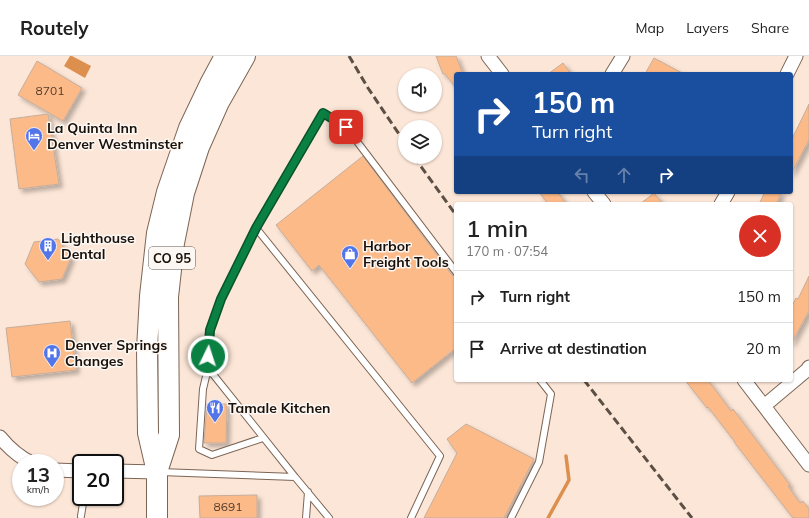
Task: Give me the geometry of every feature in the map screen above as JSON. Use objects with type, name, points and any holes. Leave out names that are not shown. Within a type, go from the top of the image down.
[{"type":"main road","name":"CO 95","points":[[157,518],[157,472],[148,433],[147,349],[150,296],[157,233],[167,192],[189,128],[225,56]]},
{"type":"main road","name":"CO 95","points":[[157,472],[169,435],[168,297],[174,243],[184,193],[199,147],[219,102],[245,56]]},
{"type":"street","points":[[488,56],[500,72]]},
{"type":"street","points":[[613,72],[623,56]]},
{"type":"street","points":[[788,72],[796,56]]},
{"type":"street","points":[[596,194],[602,202]]},
{"type":"street","points":[[793,382],[809,367]]},
{"type":"street","points":[[746,382],[809,465]]},
{"type":"street","points":[[764,406],[793,382]]},
{"type":"street","points":[[0,437],[16,454]]},
{"type":"street","points":[[124,471],[157,472]]},
{"type":"lane","points":[[263,438],[212,454],[200,449],[203,389],[208,368],[210,330],[221,299],[256,228],[323,113],[346,127],[454,269]]},
{"type":"lane","points":[[256,228],[440,456],[411,518]]},
{"type":"lane","points":[[208,368],[329,518]]},
{"type":"lane","points":[[511,518],[539,462],[551,394],[542,382]]},
{"type":"lane","points":[[157,472],[295,477]]},
{"type":"lane","points":[[306,518],[308,492]]},
{"type":"lane","points":[[81,516],[83,506]]},
{"type":"shaded area","points":[[70,56],[91,66],[85,78],[64,66]]},
{"type":"building","points":[[436,56],[456,56],[462,72],[454,72],[454,85],[445,74],[443,74],[442,68]]},
{"type":"building","points":[[654,58],[680,72],[646,72]]},
{"type":"building","name":"La Quinta Inn Denver Westminster","points":[[37,61],[82,88],[63,121],[18,95]]},
{"type":"building","points":[[563,63],[570,72],[551,72]]},
{"type":"building","points":[[809,104],[809,140],[793,170],[793,137]]},
{"type":"building","name":"La Quinta Inn Denver Westminster","points":[[48,114],[59,184],[19,189],[10,119]]},
{"type":"building","points":[[363,156],[452,275],[454,276],[454,350],[412,383],[319,265],[312,271],[276,225]]},
{"type":"building","points":[[540,194],[559,194],[565,202],[546,202]]},
{"type":"building","points":[[655,194],[661,202],[643,202]]},
{"type":"building","points":[[764,194],[781,194],[777,202],[760,202]]},
{"type":"building","name":"Lighthouse Dental","points":[[58,239],[71,258],[62,279],[39,282],[25,264],[34,242]]},
{"type":"building","points":[[809,276],[809,311],[793,340],[793,304],[796,298],[798,299]]},
{"type":"building","points":[[70,321],[76,370],[12,377],[6,328]]},
{"type":"building","points":[[687,382],[709,382],[731,411],[733,409],[790,485],[788,486],[800,503],[803,501],[809,509],[809,518],[793,518],[708,407],[707,408]]},
{"type":"building","name":"Tamale Kitchen","points":[[207,404],[227,404],[226,443],[204,443]]},
{"type":"building","points":[[466,424],[534,459],[504,518],[424,518],[457,453],[447,439]]},
{"type":"building","points":[[257,495],[257,518],[200,518],[199,496]]},
{"type":"waterway","points":[[548,518],[569,480],[566,456]]},
{"type":"railway","points":[[349,56],[368,88],[398,133]]},
{"type":"railway","points":[[419,164],[454,212]]},
{"type":"railway","points":[[586,382],[692,518]]},
{"type":"place","name":"La Quinta Inn Denver Westminster","points":[[34,151]]},
{"type":"place","name":"Lighthouse Dental","points":[[48,261]]},
{"type":"place","name":"Harbor Freight Tools","points":[[350,269]]},
{"type":"place","name":"Denver Springs Changes","points":[[52,368]]},
{"type":"place","name":"Tamale Kitchen","points":[[215,423]]},
{"type":"route","points":[[208,356],[210,330],[221,299],[256,228],[323,113],[346,127]]}]
